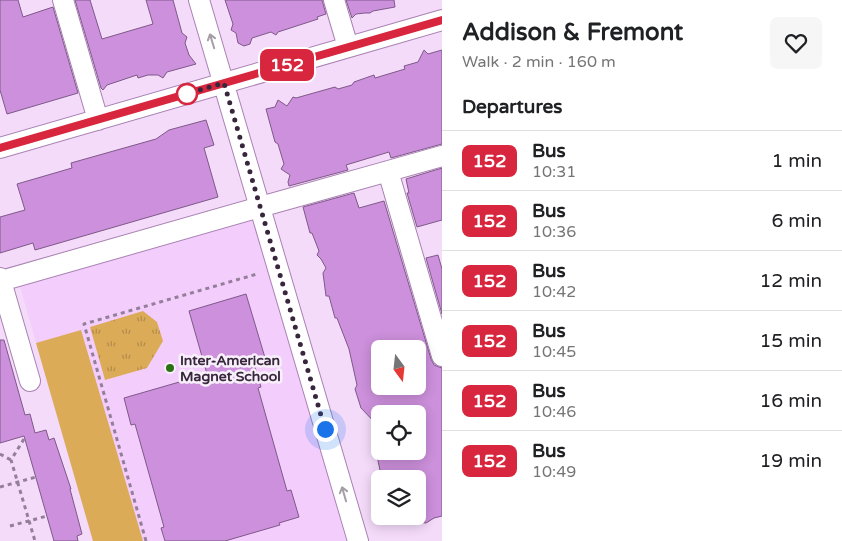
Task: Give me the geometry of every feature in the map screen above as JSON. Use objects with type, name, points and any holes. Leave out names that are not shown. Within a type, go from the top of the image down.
[{"type":"street","points":[[64,0],[98,120]]},
{"type":"street","points":[[199,0],[358,541]]},
{"type":"street","points":[[334,0],[348,47]]},
{"type":"street","points":[[0,148],[442,20]]},
{"type":"street","points":[[30,381],[0,280],[442,156]]},
{"type":"street","points":[[388,171],[442,356]]},
{"type":"path","points":[[146,541],[84,324],[257,274]]},
{"type":"path","points":[[11,460],[24,439]]},
{"type":"path","points":[[0,454],[11,460],[35,541]]},
{"type":"path","points":[[0,487],[36,477]]},
{"type":"path","points":[[10,526],[47,516]]},
{"type":"shaded area","name":"Inter-American Magnet School","points":[[255,219],[346,541],[93,541],[20,287]]},
{"type":"green space","points":[[143,311],[157,322],[163,341],[147,368],[105,380],[90,327]]},
{"type":"green space","points":[[81,330],[143,541],[93,541],[36,343]]},
{"type":"building","points":[[0,0],[18,0],[23,17],[53,7],[78,93],[7,114],[0,90]]},
{"type":"building","points":[[75,0],[90,0],[102,39],[153,24],[146,0],[173,0],[182,33],[187,37],[185,43],[189,55],[196,64],[167,72],[163,78],[158,75],[148,75],[138,78],[137,75],[107,85],[103,90]]},
{"type":"building","points":[[225,0],[322,0],[326,14],[317,17],[318,19],[278,32],[276,35],[271,32],[252,38],[250,44],[244,46],[238,43],[236,33],[231,30],[233,24]]},
{"type":"building","points":[[346,0],[394,0],[395,7],[356,14],[352,18]]},
{"type":"building","points":[[424,50],[428,54],[442,50],[442,144],[391,158],[389,152],[346,165],[348,170],[289,186],[290,175],[281,169],[284,164],[278,144],[275,142],[266,109],[275,107],[278,100],[287,106],[293,97],[296,98],[335,87],[338,89],[374,75],[375,78],[405,69],[404,66],[418,62]]},
{"type":"building","points":[[206,120],[214,145],[204,148],[218,197],[35,250],[33,243],[0,253],[0,217],[25,210],[17,184],[72,168],[71,163],[156,139],[169,130]]},
{"type":"building","points":[[442,168],[442,220],[417,227],[407,193],[409,193],[406,179]]},
{"type":"building","points":[[354,193],[359,208],[384,201],[425,340],[371,340],[371,395],[426,395],[426,342],[434,365],[442,368],[442,516],[426,523],[426,470],[380,470],[378,460],[426,460],[426,405],[371,405],[371,419],[361,408],[355,389],[357,385],[349,349],[337,318],[335,318],[329,296],[326,296],[323,273],[326,268],[317,255],[319,251],[312,233],[310,233],[303,207]]},
{"type":"building","points":[[438,255],[442,269],[442,314],[426,258]]},
{"type":"building","points":[[246,294],[266,361],[254,364],[261,387],[258,388],[287,491],[291,490],[299,517],[279,523],[280,525],[225,541],[165,541],[161,528],[164,527],[135,424],[131,425],[124,398],[207,374],[189,311]]},
{"type":"building","points":[[0,340],[4,340],[25,415],[30,414],[35,433],[46,430],[49,440],[54,438],[71,489],[82,534],[77,536],[78,541],[54,541],[24,436],[0,443]]},
{"type":"bus line","name":"152","points":[[0,148],[442,20]]},
{"type":"place","name":"Inter-American Magnet School","points":[[170,368]]},
{"type":"route","points":[[187,94],[185,94],[224,83],[325,429]]}]
